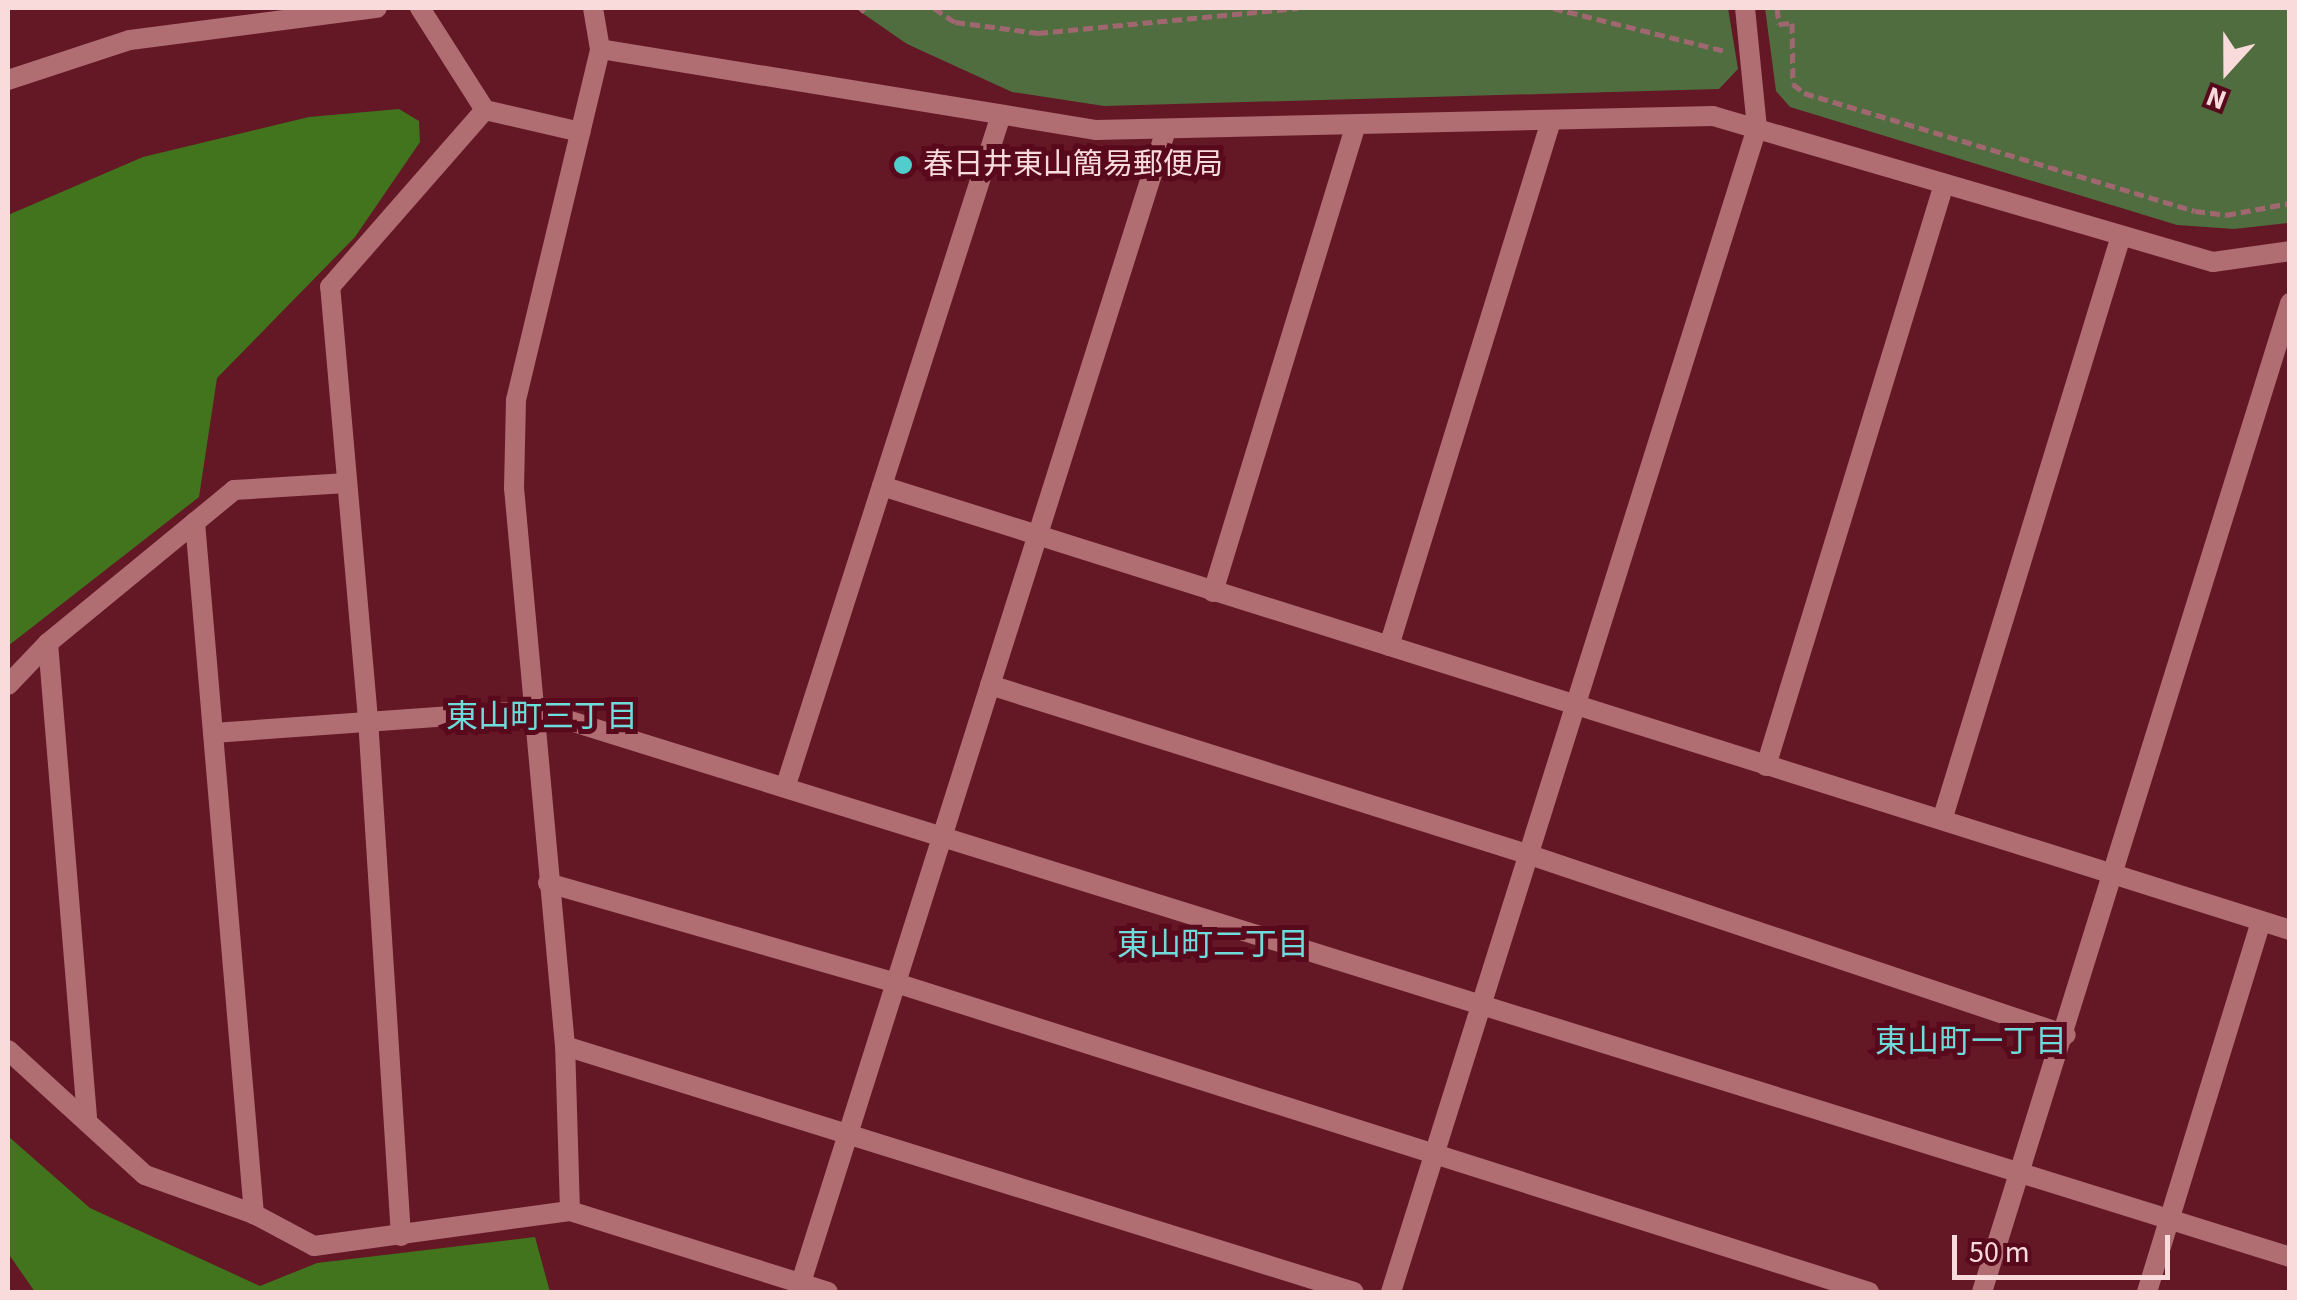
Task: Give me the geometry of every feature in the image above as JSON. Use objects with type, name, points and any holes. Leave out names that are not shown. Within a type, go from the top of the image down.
[{"type":"street","points":[[8,80],[130,40],[376,8]]},
{"type":"street","points":[[420,8],[485,110],[580,132]]},
{"type":"street","points":[[570,1211],[564,1046],[514,488],[516,400],[600,49],[593,8]]},
{"type":"street","points":[[1391,1292],[1757,128],[1745,8]]},
{"type":"street","points":[[600,49],[1096,130],[1713,116],[2120,239],[2213,262],[2290,251]]},
{"type":"street","points":[[401,1236],[368,719],[330,287],[485,110]]},
{"type":"street","points":[[786,785],[1001,115]]},
{"type":"street","points":[[1390,646],[1551,121]]},
{"type":"street","points":[[1213,592],[1356,127]]},
{"type":"street","points":[[799,1288],[1166,130]]},
{"type":"street","points":[[1766,766],[1944,184]]},
{"type":"street","points":[[1942,817],[2120,239]]},
{"type":"street","points":[[1982,1292],[2066,1035],[2290,303]]},
{"type":"street","points":[[8,686],[48,643],[234,490],[347,483]]},
{"type":"street","points":[[882,486],[1766,766],[1942,817],[2290,930]]},
{"type":"street","points":[[196,522],[254,1214]]},
{"type":"street","points":[[48,643],[87,1116]]},
{"type":"street","points":[[990,685],[1530,855],[2066,1035]]},
{"type":"street","points":[[214,733],[535,710],[786,785],[1480,1007],[2290,1257]]},
{"type":"street","points":[[548,883],[896,982],[1868,1292]]},
{"type":"street","points":[[2148,1292],[2261,921]]},
{"type":"street","points":[[564,1046],[1354,1292]]},
{"type":"street","points":[[8,1050],[87,1116],[145,1175],[254,1214],[314,1246],[570,1211],[799,1288],[828,1292]]},
{"type":"path","points":[[934,8],[955,22],[1038,33],[1298,8]]},
{"type":"path","points":[[1553,8],[1752,57],[1792,60]]},
{"type":"path","points":[[1777,8],[1779,24],[1792,23],[1793,84],[1804,93],[2195,211],[2226,214],[2290,203]]},
{"type":"green space","points":[[855,8],[1728,8],[1738,69],[1719,89],[1104,106],[1012,92],[907,44]]},
{"type":"green space","points":[[1765,8],[2289,8],[2289,223],[2234,229],[2177,225],[1790,107],[1776,91]]},
{"type":"green space","points":[[399,109],[419,121],[420,142],[355,237],[217,378],[199,497],[8,646],[8,215],[143,157],[309,117]]},
{"type":"green space","points":[[8,1136],[90,1208],[260,1286],[317,1263],[535,1237],[550,1292],[35,1292],[8,1253]]},
{"type":"place","name":"春日井東山簡易郵便局","points":[[903,165]]},
{"type":"district","name":"東山町三丁目","points":[[542,717]]},
{"type":"district","name":"東山町二丁目","points":[[1213,945]]},
{"type":"district","name":"東山町一丁目","points":[[1971,1042]]}]
